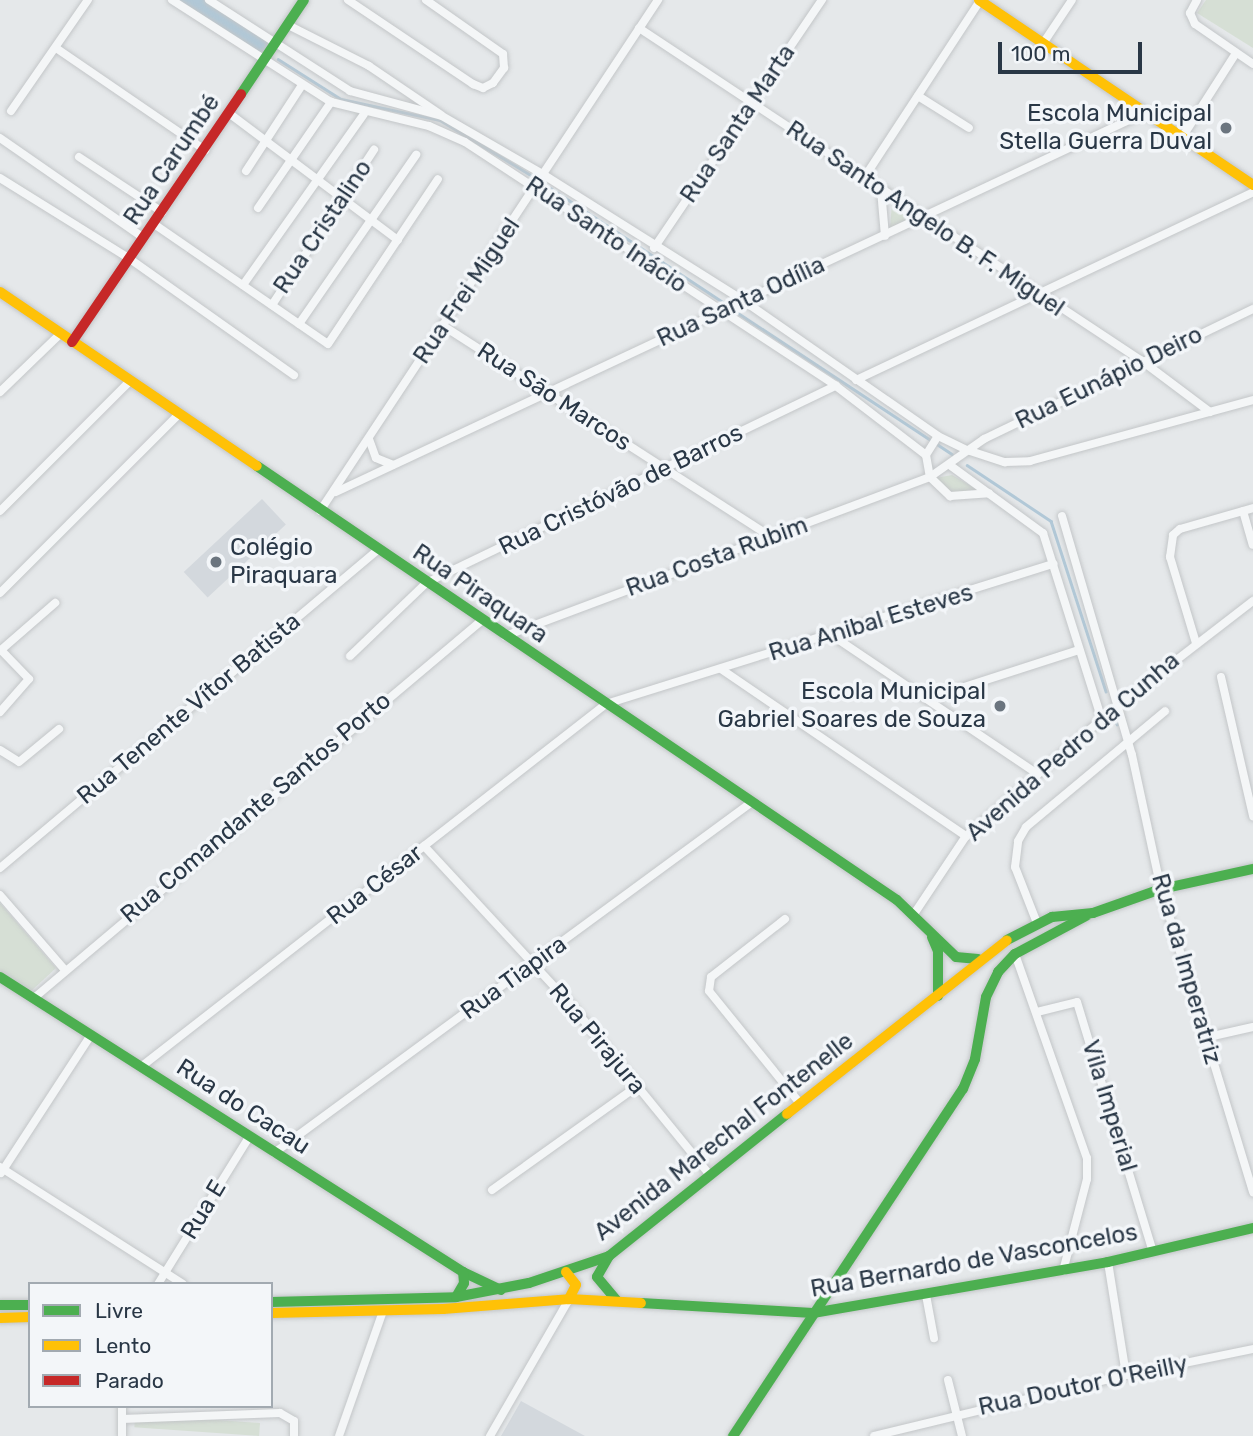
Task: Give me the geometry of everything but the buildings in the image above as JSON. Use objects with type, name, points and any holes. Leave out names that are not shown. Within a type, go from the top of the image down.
[{"type":"main road","name":"Rua Carumbé","points":[[72,342],[230,114],[304,0]]},
{"type":"main road","points":[[980,0],[1253,185]]},
{"type":"main road","name":"Rua Piraquara","points":[[0,292],[914,914],[956,957],[981,957]]},
{"type":"main road","points":[[733,1436],[963,1089],[975,1059],[986,997],[1005,963],[1015,954],[1093,913],[1161,889],[1253,869]]},
{"type":"main road","name":"Avenida Marechal Fontenelle","points":[[273,1302],[456,1297],[501,1290],[566,1272],[609,1256],[799,1102],[938,996],[981,957],[1037,923],[1093,913]]},
{"type":"main road","name":"Rua Piraquara","points":[[931,934],[938,951],[938,996]]},
{"type":"main road","name":"Rua do Cacau","points":[[0,977],[463,1272],[501,1290]]},
{"type":"main road","name":"Rua Bernardo de Vasconcelos","points":[[616,1300],[813,1313],[1063,1271],[1253,1228]]},
{"type":"main road","points":[[609,1256],[597,1277],[616,1300]]},
{"type":"main road","points":[[456,1297],[464,1283],[463,1272]]},
{"type":"main road","points":[[566,1272],[576,1285],[569,1299]]},
{"type":"main road","points":[[832,1284],[835,1301],[848,1309]]},
{"type":"main road","points":[[273,1312],[383,1311],[569,1299],[616,1300]]},
{"type":"main road","points":[[0,1306],[28,1305]]},
{"type":"main road","points":[[0,1318],[28,1317]]},
{"type":"street","points":[[11,111],[88,0]]},
{"type":"street","points":[[172,0],[270,52]]},
{"type":"street","points":[[209,0],[270,52]]},
{"type":"street","points":[[348,0],[472,84],[482,88],[493,83],[504,68],[503,54],[426,0]]},
{"type":"street","name":"Rua Frei Miguel","points":[[320,511],[336,492],[442,325],[540,182],[658,0]]},
{"type":"street","name":"Rua Santa Marta","points":[[654,248],[822,0]]},
{"type":"street","points":[[864,178],[980,0]]},
{"type":"street","points":[[1044,42],[1072,0]]},
{"type":"street","points":[[1197,0],[1190,13],[1195,24],[1253,64]]},
{"type":"street","points":[[288,25],[369,66],[442,116]]},
{"type":"street","name":"Rua Santo Angelo B. F. Miguel","points":[[639,28],[881,190],[928,217],[1040,296],[1142,361],[1210,412]]},
{"type":"street","points":[[56,48],[205,150]]},
{"type":"street","name":"Rua Santo Inácio","points":[[270,52],[302,85],[331,102],[364,114],[447,132],[540,182],[654,248],[856,380],[937,438],[965,452],[1005,462],[1030,461],[1210,412]]},
{"type":"street","name":"Rua Santo Inácio","points":[[270,52],[350,91],[442,116],[836,386],[927,453]]},
{"type":"street","points":[[1183,136],[1236,53]]},
{"type":"street","points":[[246,171],[302,85]]},
{"type":"street","points":[[918,96],[969,128]]},
{"type":"street","points":[[258,208],[331,102]]},
{"type":"street","name":"Rua Santa Odília","points":[[336,492],[546,392],[928,217],[1146,112]]},
{"type":"street","points":[[230,114],[267,139],[398,240]]},
{"type":"street","points":[[243,285],[364,114]]},
{"type":"street","points":[[0,138],[144,238]]},
{"type":"street","name":"Rua Cristalino","points":[[272,305],[344,200],[374,150]]},
{"type":"street","points":[[299,324],[416,155]]},
{"type":"street","points":[[79,158],[162,212]]},
{"type":"street","points":[[0,178],[130,258],[294,375]]},
{"type":"street","points":[[154,224],[328,344],[336,339],[438,179]]},
{"type":"street","points":[[881,190],[884,236]]},
{"type":"street","points":[[856,380],[1040,296],[1253,192]]},
{"type":"street","name":"Rua Eunápio Deiro","points":[[965,452],[1142,361],[1253,309]]},
{"type":"street","name":"Rua Sāo Marcos","points":[[442,325],[771,537]]},
{"type":"street","points":[[0,392],[60,334]]},
{"type":"street","points":[[0,511],[130,381]]},
{"type":"street","name":"Rua Cristóvão de Barros","points":[[350,656],[426,583],[667,470],[836,386]]},
{"type":"street","points":[[1210,412],[1253,400]]},
{"type":"street","points":[[0,593],[178,414]]},
{"type":"street","points":[[937,438],[927,453],[930,477],[950,496],[989,493]]},
{"type":"street","points":[[369,439],[376,458],[393,465]]},
{"type":"street","points":[[965,452],[953,465],[1043,533],[1102,720]]},
{"type":"street","name":"Rua Costa Rubim","points":[[504,636],[930,477],[953,465]]},
{"type":"street","points":[[1196,643],[1170,557],[1170,544],[1180,528],[1253,508]]},
{"type":"street","points":[[1243,511],[1253,545]]},
{"type":"street","name":"Rua da Imperatriz","points":[[1062,516],[1128,743],[1161,889],[1204,1038],[1253,1192]]},
{"type":"street","name":"Rua Tenente Vítor Batista","points":[[0,868],[377,550]]},
{"type":"street","name":"Rua Anibal Esteves","points":[[606,704],[1054,565]]},
{"type":"street","name":"Avenida Pedro da Cunha","points":[[914,914],[966,836],[1036,773],[1118,710],[1196,643],[1253,601]]},
{"type":"street","points":[[0,712],[29,679],[0,650],[55,603]]},
{"type":"street","name":"Rua Comandante Santos Porto","points":[[34,998],[64,969],[481,621]]},
{"type":"street","points":[[833,635],[1036,773]]},
{"type":"street","points":[[926,699],[1079,650]]},
{"type":"street","points":[[721,669],[966,836]]},
{"type":"street","points":[[1222,677],[1253,816]]},
{"type":"street","name":"Rua César","points":[[142,1066],[606,704]]},
{"type":"street","points":[[1037,923],[1015,867],[1017,841],[1026,827],[1164,711]]},
{"type":"street","points":[[0,750],[19,762],[59,729]]},
{"type":"street","name":"Rua Tiapira","points":[[274,1153],[752,802]]},
{"type":"street","name":"Rua Pirajura","points":[[424,846],[534,964],[709,1174]]},
{"type":"street","points":[[0,895],[64,969]]},
{"type":"street","points":[[785,919],[711,977],[709,991],[799,1102]]},
{"type":"street","points":[[1015,954],[1087,1158],[1087,1179],[1063,1271]]},
{"type":"street","name":"Vila Imperial","points":[[1037,1012],[1077,1002],[1153,1252]]},
{"type":"street","points":[[1204,1038],[1253,1027]]},
{"type":"street","points":[[91,1035],[1,1170],[180,1282]]},
{"type":"street","points":[[492,1190],[637,1086]]},
{"type":"street","name":"Rua E","points":[[159,1282],[249,1137]]},
{"type":"street","points":[[1108,1262],[1126,1375]]},
{"type":"street","points":[[926,1295],[934,1338]]},
{"type":"street","points":[[490,1436],[569,1299]]},
{"type":"street","points":[[339,1436],[383,1311]]},
{"type":"street","name":"Rua Doutor O'Reilly","points":[[878,1435],[906,1432],[956,1414],[1253,1349]]},
{"type":"street","points":[[948,1380],[962,1436]]},
{"type":"street","points":[[122,1408],[122,1436]]},
{"type":"street","points":[[122,1419],[280,1413],[294,1421],[294,1436]]},
{"type":"shaded area","points":[[1206,0],[1253,0],[1253,48],[1197,13]]},
{"type":"shaded area","points":[[892,203],[916,216],[890,229]]},
{"type":"shaded area","points":[[952,475],[978,490],[952,493],[936,478]]},
{"type":"shaded area","points":[[262,499],[286,525],[208,598],[184,572]]},
{"type":"shaded area","points":[[0,903],[56,968],[30,992],[0,973]]},
{"type":"shaded area","points":[[521,1401],[585,1436],[501,1436]]},
{"type":"shaded area","points":[[135,1414],[260,1423],[259,1436],[134,1427]]},
{"type":"waterway","points":[[189,0],[265,50]]},
{"type":"waterway","points":[[278,59],[341,99],[440,120],[534,177]]},
{"type":"waterway","points":[[546,185],[727,305]]},
{"type":"waterway","points":[[732,309],[931,440]]},
{"type":"waterway","points":[[937,444],[952,454]]},
{"type":"waterway","points":[[967,465],[1051,521],[1106,691]]},
{"type":"waterway","points":[[1114,718],[1117,724]]},
{"type":"traffic: fast","points":[[241,94],[304,0]]},
{"type":"traffic: fast","points":[[257,466],[897,900],[956,957],[978,959]]},
{"type":"traffic: fast","points":[[1007,940],[1052,917],[1093,913],[1161,889],[1253,869]]},
{"type":"traffic: fast","points":[[733,1436],[963,1089],[975,1059],[986,997],[998,972],[1015,954],[1086,916]]},
{"type":"traffic: fast","points":[[932,937],[938,951],[938,996]]},
{"type":"traffic: fast","points":[[0,977],[463,1272],[501,1290]]},
{"type":"traffic: fast","points":[[273,1302],[456,1297],[529,1283],[609,1256],[787,1114]]},
{"type":"traffic: fast","points":[[641,1303],[813,1313],[1108,1262],[1253,1228]]},
{"type":"traffic: fast","points":[[609,1256],[597,1277],[616,1300]]},
{"type":"traffic: fast","points":[[456,1297],[464,1283],[463,1272]]},
{"type":"traffic: fast","points":[[0,1305],[28,1305]]},
{"type":"traffic: slow","points":[[979,0],[1253,185]]},
{"type":"traffic: slow","points":[[0,292],[257,466]]},
{"type":"traffic: slow","points":[[787,1114],[1007,940]]},
{"type":"traffic: slow","points":[[566,1272],[576,1285],[569,1299]]},
{"type":"traffic: slow","points":[[273,1313],[443,1309],[569,1299],[641,1303]]},
{"type":"traffic: slow","points":[[0,1318],[28,1317]]},
{"type":"traffic: jam","points":[[72,342],[241,94]]},
{"type":"place","name":"Escola Municipal Stella Guerra Duval","points":[[1226,128]]},
{"type":"place","name":"Colégio Piraquara","points":[[216,562]]},
{"type":"place","name":"Escola Municipal Gabriel Soares de Souza","points":[[1000,706]]}]
